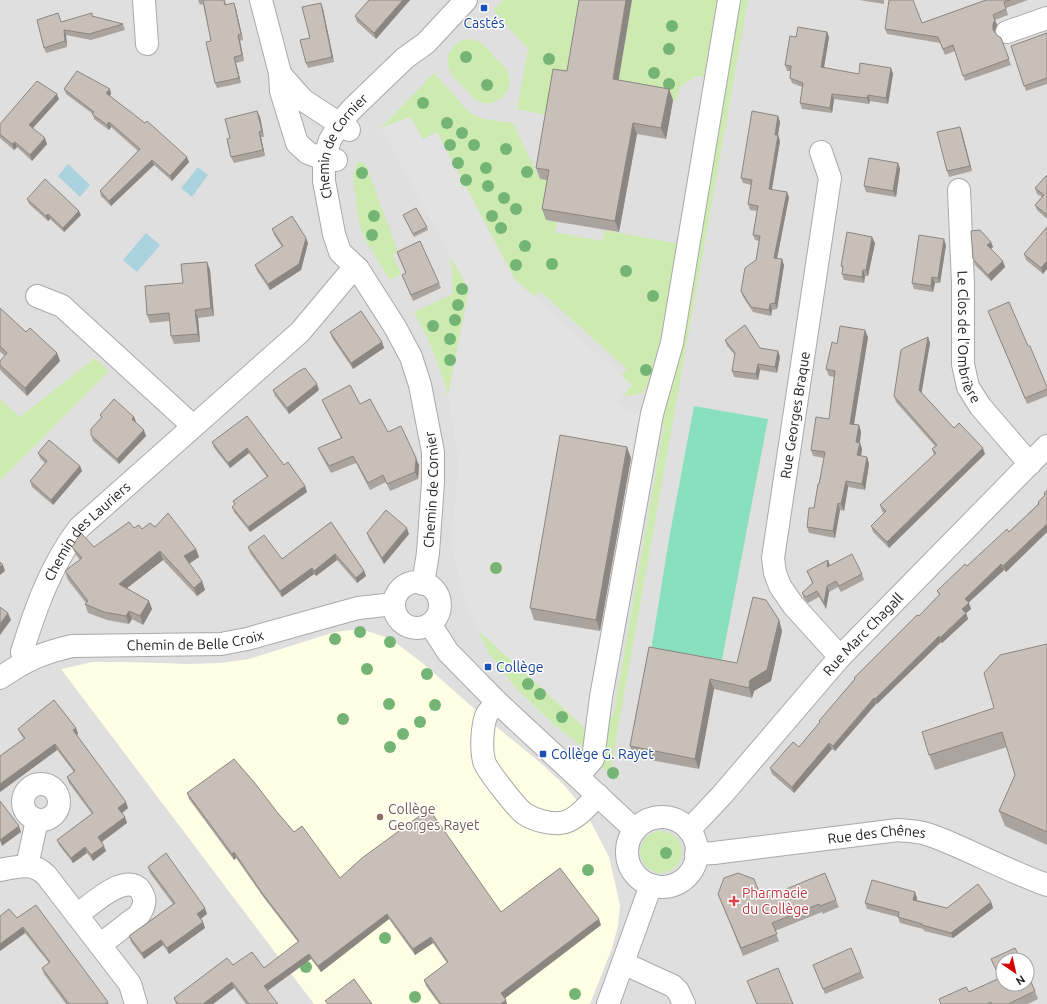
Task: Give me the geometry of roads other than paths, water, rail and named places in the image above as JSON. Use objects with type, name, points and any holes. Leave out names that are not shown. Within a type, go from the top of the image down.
[{"type":"street","points":[[144,0],[147,44]]},
{"type":"street","points":[[261,0],[280,73],[281,90],[297,143],[308,153],[330,160]]},
{"type":"street","name":"Chemin de Cornier","points":[[424,584],[428,553],[433,482],[433,452],[428,419],[420,385],[411,357],[395,327],[358,269],[353,246],[346,228],[336,179],[330,160],[341,146],[344,127],[360,118],[401,78],[413,65],[426,43],[466,0]]},
{"type":"street","points":[[578,776],[593,759],[601,697],[652,414],[672,343],[730,0]]},
{"type":"street","points":[[1007,32],[1047,18]]},
{"type":"street","points":[[280,73],[298,96],[344,127]]},
{"type":"street","points":[[291,122],[294,115],[298,111],[311,106]]},
{"type":"street","name":"Rue Georges Braque","points":[[821,152],[830,178],[773,558],[775,573],[780,586],[793,605],[840,657]]},
{"type":"street","name":"Le Clos de l'Ombrière","points":[[959,190],[963,284],[963,364],[968,387],[980,406],[1030,464]]},
{"type":"street","name":"Chemin des Lauriers","points":[[27,660],[22,652],[33,616],[47,580],[67,545],[79,528],[300,332],[348,276],[358,269]]},
{"type":"street","points":[[37,296],[62,306],[193,426]]},
{"type":"street","name":"Rue Marc Chagall","points":[[689,830],[722,795],[840,657],[1047,446]]},
{"type":"street","points":[[417,582],[424,584],[435,592],[440,605],[439,613],[430,624],[424,627],[409,627],[398,618],[395,612],[394,604],[396,597],[404,587],[410,584],[417,582]]},
{"type":"street","name":"Chemin de Belle Croix","points":[[0,678],[27,660],[49,651],[72,646],[221,644],[247,639],[358,608],[394,604]]},
{"type":"street","points":[[430,624],[448,652],[497,702],[635,830]]},
{"type":"street","points":[[497,702],[486,715],[483,739],[484,763],[489,772],[524,813],[535,819],[560,823],[572,819],[598,795]]},
{"type":"street","points":[[662,818],[677,821],[689,830],[695,841],[696,854],[692,869],[687,876],[681,881],[659,887],[651,885],[638,878],[630,866],[627,851],[628,843],[635,830],[647,821],[662,818]]},
{"type":"street","points":[[27,866],[37,820]]},
{"type":"street","name":"Rue des Chênes","points":[[696,854],[714,854],[898,830],[914,831],[941,839],[988,859],[1020,875],[1047,885]]},
{"type":"street","points":[[0,870],[27,866],[40,868],[78,915],[130,984],[136,1004]]},
{"type":"street","points":[[78,915],[114,889],[122,885],[132,884],[140,888],[144,897],[144,906],[139,915],[100,945]]},
{"type":"street","points":[[608,1004],[651,885]]},
{"type":"street","points":[[623,963],[672,986],[678,991],[684,1004]]},
{"type":"water","points":[[68,164],[90,185],[80,197],[58,176]]},
{"type":"water","points":[[198,167],[208,175],[192,197],[181,188]]},
{"type":"water","points":[[146,233],[160,245],[137,272],[123,260]]},
{"type":"place","name":"Castés","points":[[484,8]]},
{"type":"place","name":"Collège","points":[[488,667]]},
{"type":"place","name":"Collège G. Rayet","points":[[543,754]]},
{"type":"place","name":"Collège Georges Rayet","points":[[380,817]]},
{"type":"place","name":"Pharmacie du Collège","points":[[734,901]]}]
